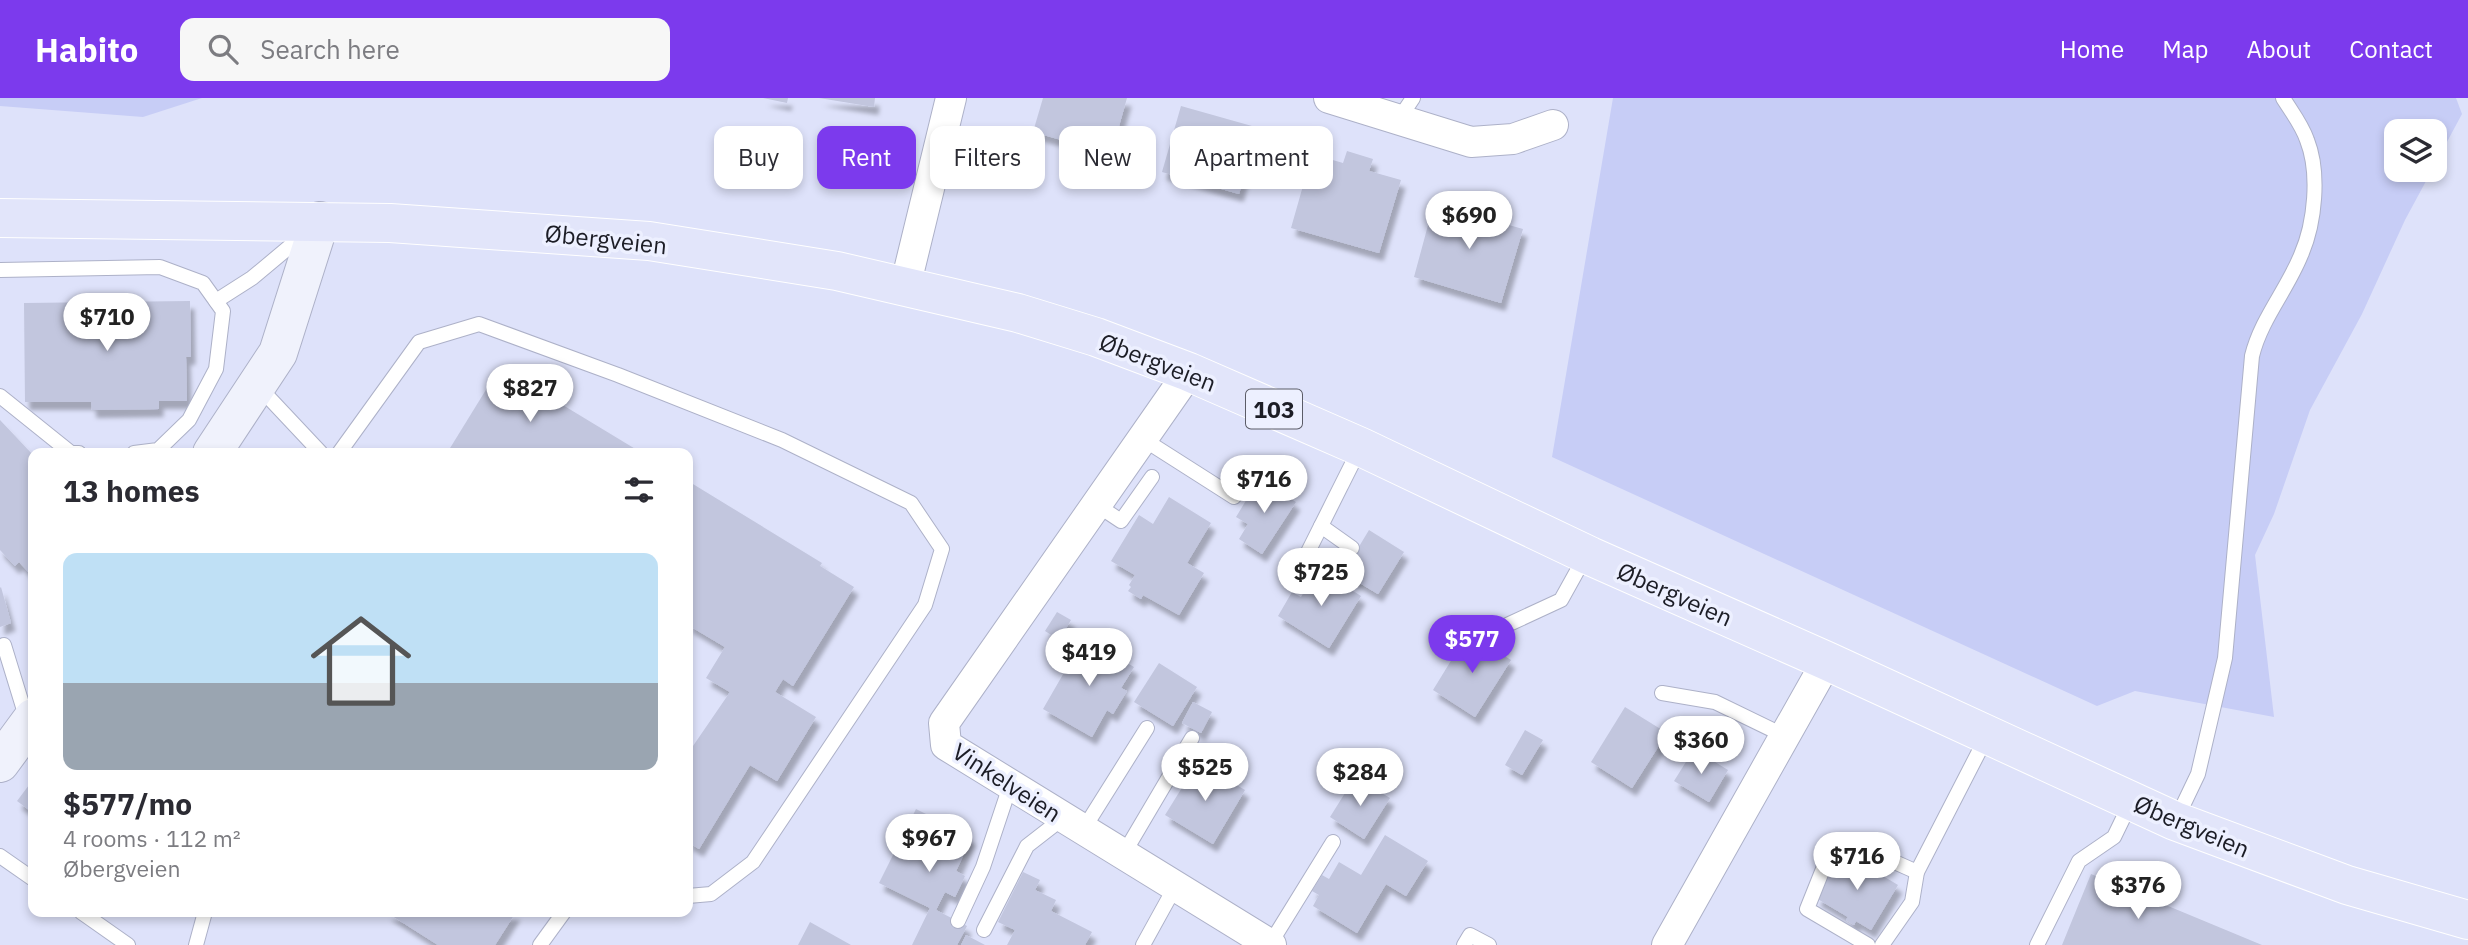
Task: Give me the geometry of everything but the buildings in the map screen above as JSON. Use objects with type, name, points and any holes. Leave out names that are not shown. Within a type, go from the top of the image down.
[{"type":"main road","name":"Øbergveien","points":[[0,218],[403,223],[649,241],[787,261],[1018,313],[1096,337],[1189,372],[1361,447],[1587,554],[2175,821],[2347,885],[2468,920]]},
{"type":"street","points":[[905,287],[951,98]]},
{"type":"street","points":[[1329,98],[1406,109],[1471,142],[1513,139],[1553,125]]},
{"type":"street","points":[[215,448],[278,353],[320,221]]},
{"type":"street","name":"Vinkelveien","points":[[1189,372],[944,723],[946,745],[1270,944]]},
{"type":"street","points":[[1667,945],[1827,661]]},
{"type":"street","points":[[0,763],[28,725]]},
{"type":"lane","points":[[2175,821],[2198,774],[2225,658],[2252,356],[2257,337],[2301,255],[2307,237],[2315,187],[2307,139],[2283,98]]},
{"type":"lane","points":[[216,301],[252,278],[320,221]]},
{"type":"lane","points":[[0,270],[160,267],[203,283],[223,310],[216,369],[189,420],[160,448]]},
{"type":"lane","points":[[343,448],[419,342],[478,324],[618,375],[782,440],[912,503],[942,549],[925,605],[753,862],[711,894],[693,896]]},
{"type":"lane","points":[[257,385],[316,448]]},
{"type":"lane","points":[[0,396],[65,448]]},
{"type":"lane","points":[[1143,439],[1234,497]]},
{"type":"lane","points":[[1299,570],[1361,447]]},
{"type":"lane","points":[[1097,505],[1121,522],[1152,477]]},
{"type":"lane","points":[[1321,526],[1352,548]]},
{"type":"lane","points":[[1507,625],[1561,600],[1587,554]]},
{"type":"lane","points":[[4,645],[28,713]]},
{"type":"lane","points":[[1662,693],[1715,702],[1785,736]]},
{"type":"lane","points":[[984,930],[1027,846],[1073,824],[1147,728]]},
{"type":"lane","points":[[1882,945],[1912,902],[1917,872],[1988,735]]},
{"type":"lane","points":[[1123,855],[1192,738]]},
{"type":"lane","points":[[958,921],[983,867],[1010,786]]},
{"type":"lane","points":[[2038,945],[2079,861],[2114,837],[2132,801]]},
{"type":"lane","points":[[1270,944],[1333,842]]},
{"type":"lane","points":[[1868,945],[1807,909],[1827,859],[1854,844],[1917,872]]},
{"type":"lane","points":[[0,856],[28,876]]},
{"type":"lane","points":[[1143,945],[1175,887]]},
{"type":"lane","points":[[88,917],[128,945]]},
{"type":"lane","points":[[196,945],[204,917]]},
{"type":"lane","points":[[540,945],[560,917]]},
{"type":"lane","points":[[1464,945],[1470,935],[1489,945]]},
{"type":"shaded area","points":[[0,98],[202,98],[143,117],[0,106]]},
{"type":"shaded area","points":[[1613,98],[2456,98],[2462,114],[2447,142],[2447,119],[2384,119],[2384,182],[2426,182],[2362,314],[2310,410],[2274,514],[2255,555],[2274,717],[2135,691],[2097,706],[1552,457]]}]
